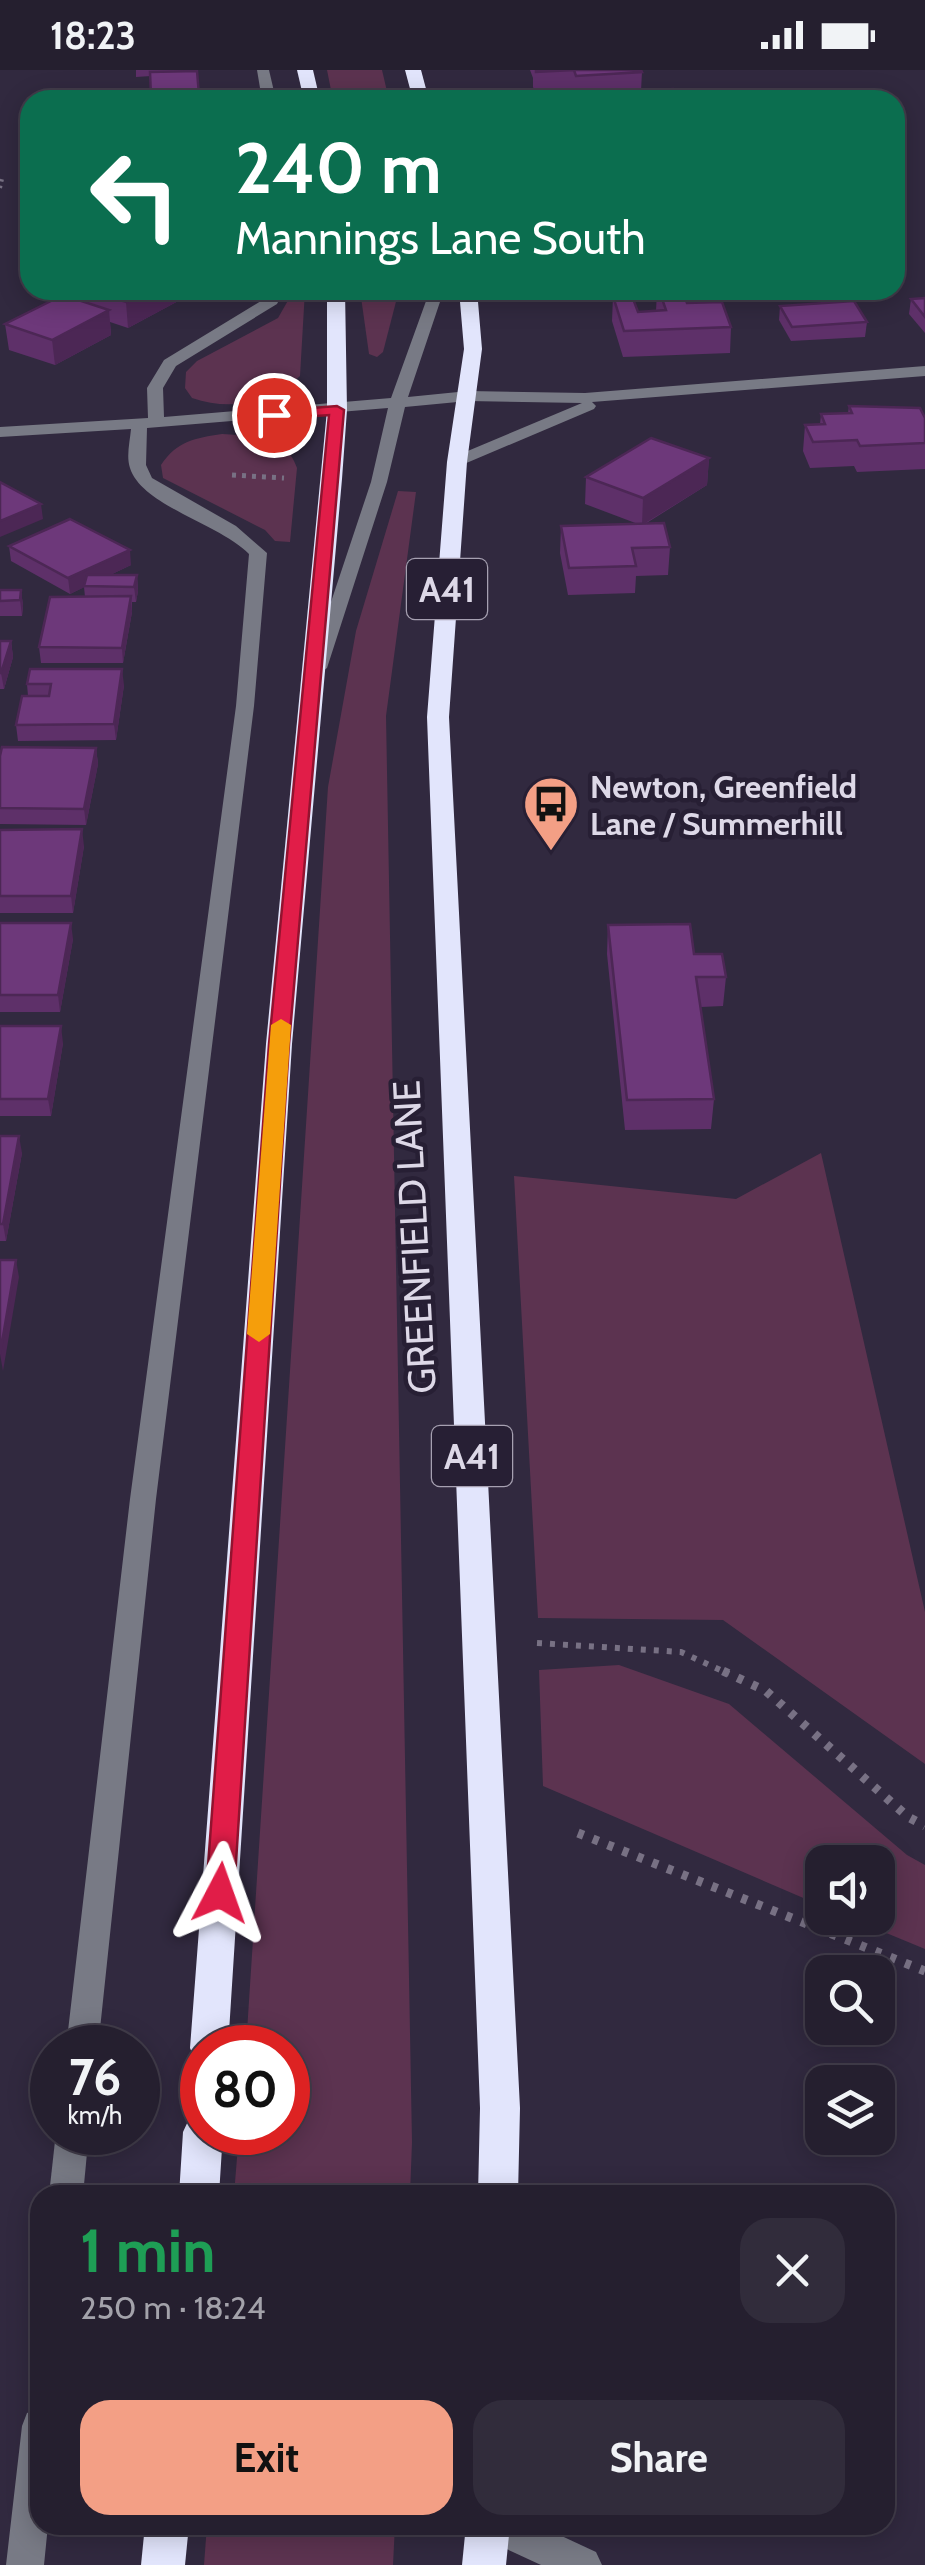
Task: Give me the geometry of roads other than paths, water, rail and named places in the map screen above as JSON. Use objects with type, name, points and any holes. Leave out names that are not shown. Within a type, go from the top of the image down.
[{"type":"highway","points":[[211,2025],[279,1044],[337,410],[336,300]]},
{"type":"highway","name":"A41","points":[[468,396],[473,350],[469,300]]},
{"type":"highway","name":"GREENFIELD LANE","points":[[468,396],[457,462],[438,716],[500,2108],[498,2185]]},
{"type":"highway","points":[[200,2185],[202,2155]]},
{"type":"highway","points":[[164,2565],[166,2535]]},
{"type":"highway","points":[[484,2565],[487,2535]]},
{"type":"street","points":[[85,2025],[143,1499],[245,706],[258,553],[246,537],[227,525],[152,488],[138,470],[155,388],[170,363],[273,300]]},
{"type":"street","points":[[310,692],[379,482],[398,402],[434,300]]},
{"type":"street","points":[[0,432],[337,410],[468,396],[585,398],[925,371]]},
{"type":"street","points":[[457,462],[565,413],[661,393]]},
{"type":"street","points":[[67,2185],[70,2155]]},
{"type":"street","points":[[24,2565],[30,2513]]},
{"type":"street","points":[[518,2535],[583,2565]]},
{"type":"place","name":"Newton, Greenfield Lane / Summerhill","points":[[551,853]]}]
